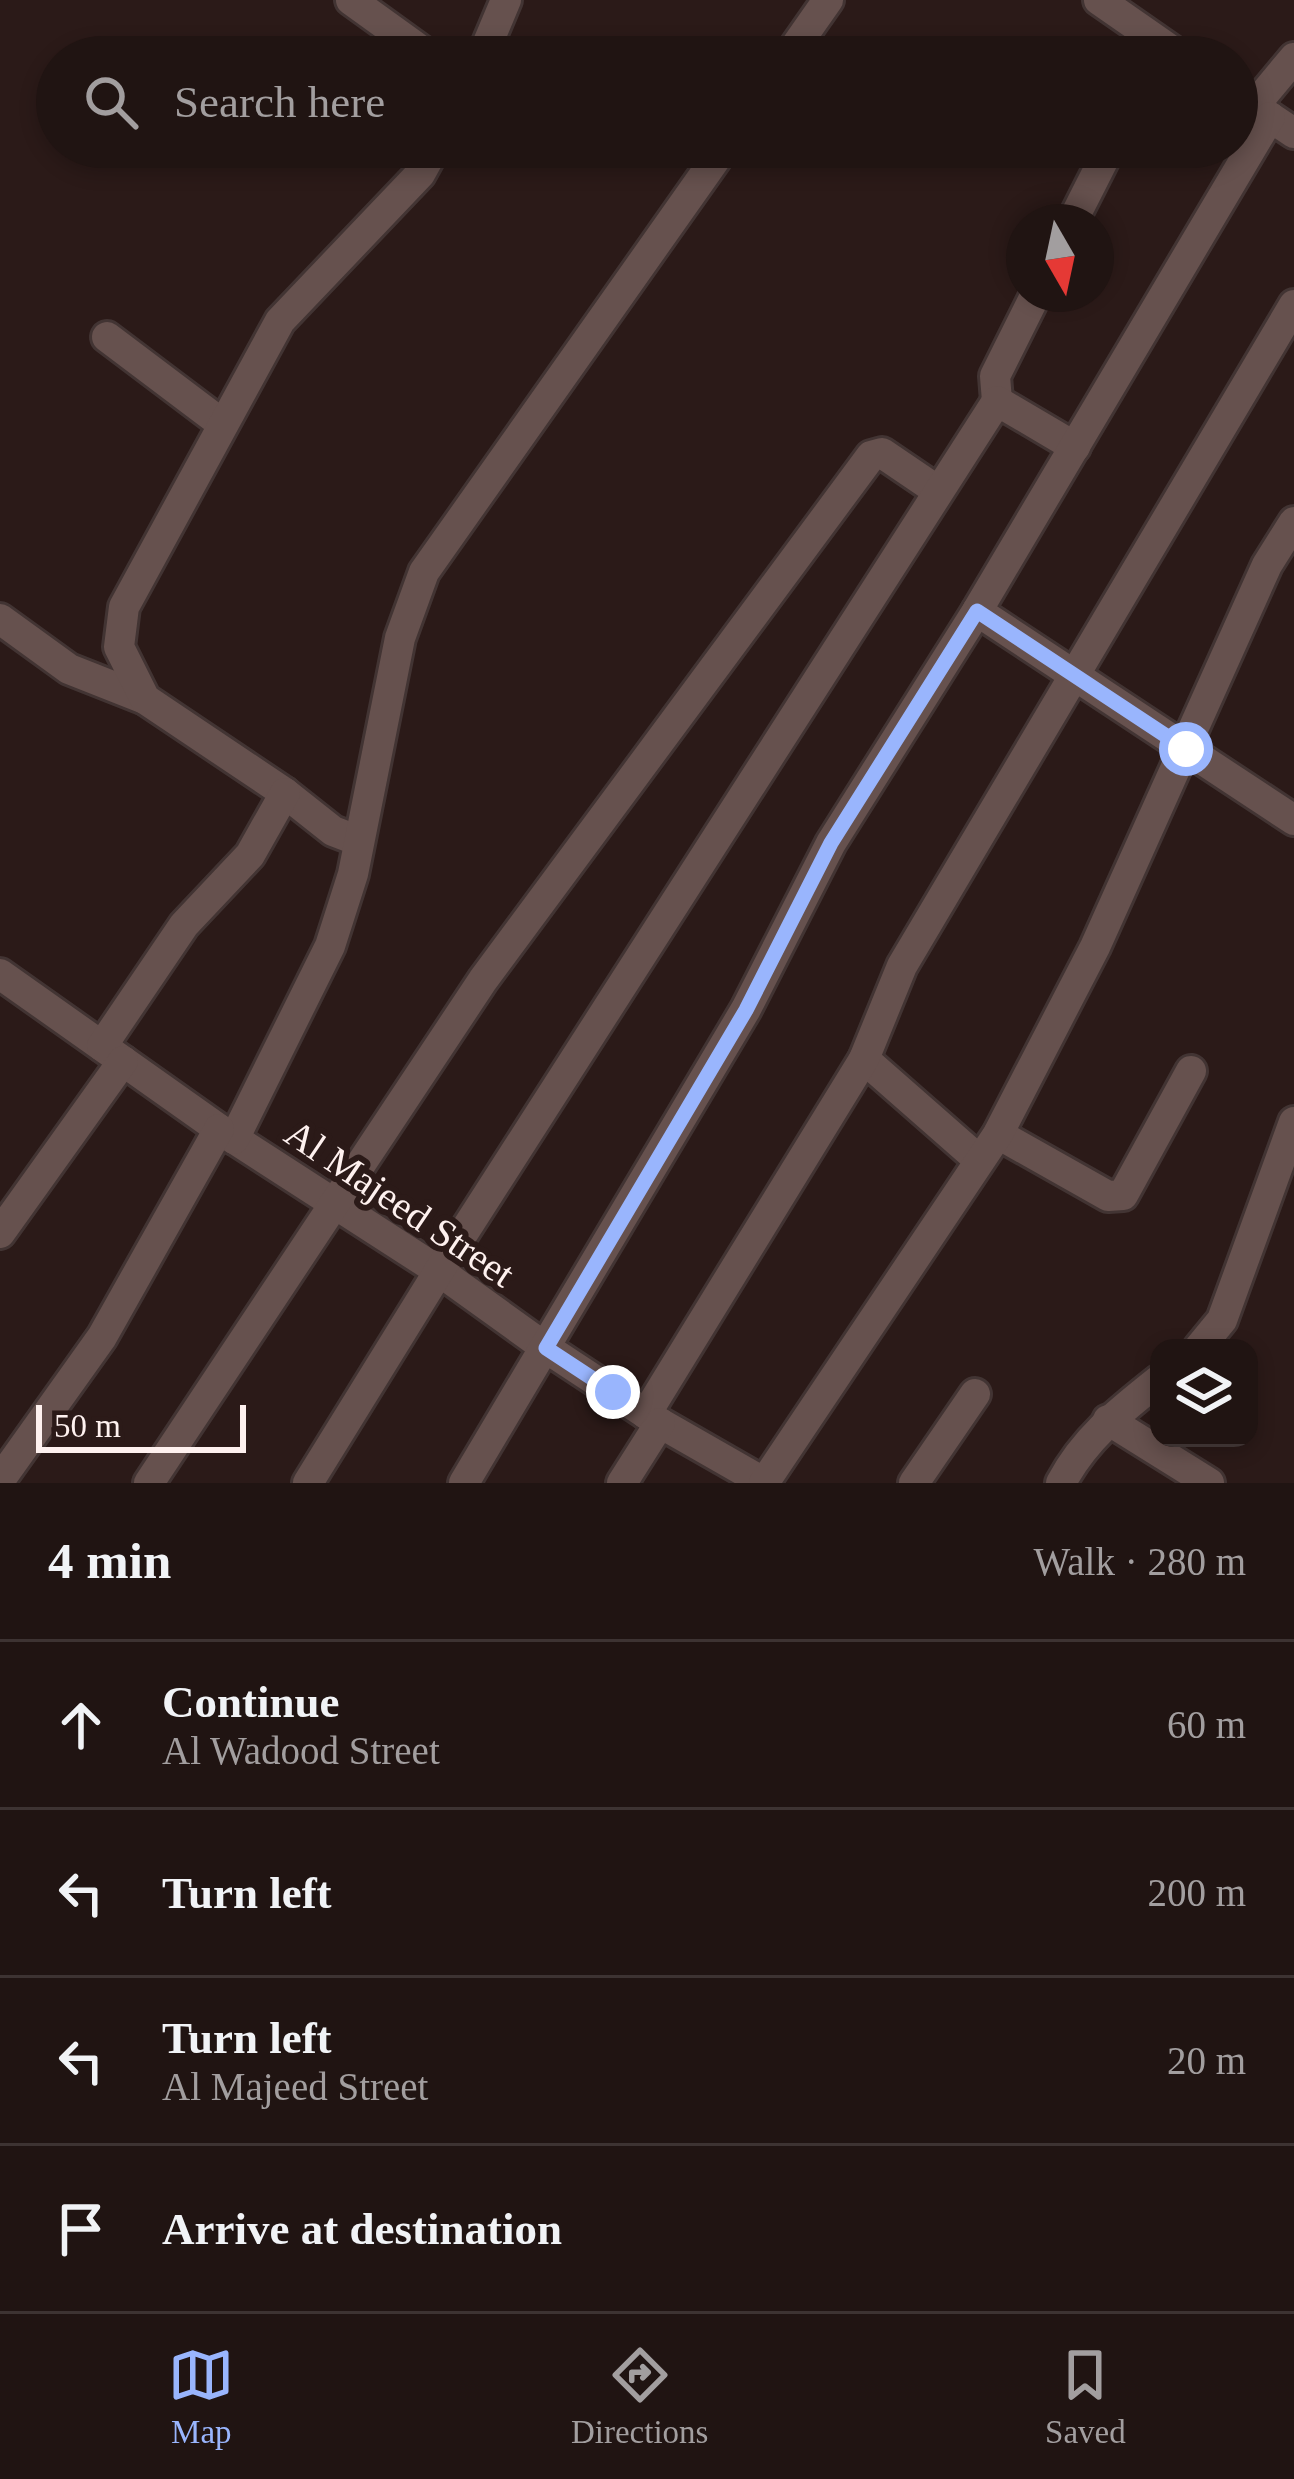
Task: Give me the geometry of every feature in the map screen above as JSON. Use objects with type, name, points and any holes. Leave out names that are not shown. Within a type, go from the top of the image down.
[{"type":"street","points":[[351,0],[401,36]]},
{"type":"street","points":[[491,36],[506,0]]},
{"type":"street","points":[[803,36],[828,0]]},
{"type":"street","points":[[1111,4],[1147,36]]},
{"type":"street","points":[[1264,113],[1294,58]]},
{"type":"street","points":[[145,699],[119,647],[124,607],[280,321],[423,168]]},
{"type":"street","points":[[0,1480],[102,1337],[227,1134],[330,946],[359,842],[400,638],[424,572],[709,168]]},
{"type":"street","points":[[1081,204],[1099,168]]},
{"type":"street","points":[[464,1483],[746,1010],[831,843],[1075,447],[1233,168]]},
{"type":"street","points":[[622,1483],[653,1419],[864,1059],[902,966],[1294,304]]},
{"type":"street","points":[[308,1483],[997,401],[995,376],[1027,312]]},
{"type":"street","points":[[107,337],[221,423]]},
{"type":"street","points":[[997,401],[1075,447]]},
{"type":"street","points":[[149,1483],[483,980],[871,456],[882,453],[938,491]]},
{"type":"street","points":[[764,1483],[998,1134],[1095,947],[1267,565],[1294,522]]},
{"type":"street","points":[[977,611],[1294,820]]},
{"type":"street","points":[[0,620],[69,669],[145,699],[333,831],[359,842]]},
{"type":"street","points":[[0,1233],[112,1054],[184,926],[250,855],[285,793]]},
{"type":"street","name":"Al Majeed Street","points":[[0,974],[331,1205],[439,1271],[653,1419],[764,1483]]},
{"type":"street","points":[[864,1059],[979,1160]]},
{"type":"street","points":[[998,1134],[1108,1196],[1123,1196],[1191,1071]]},
{"type":"street","points":[[1206,1339],[1222,1320],[1294,1122]]},
{"type":"street","points":[[1061,1483],[1078,1451],[1150,1387]]},
{"type":"street","points":[[914,1483],[975,1394]]},
{"type":"street","points":[[1108,1420],[1209,1483]]},
{"type":"route","points":[[613,1392],[546,1348],[746,1010],[831,843],[977,611],[1186,749]]}]
